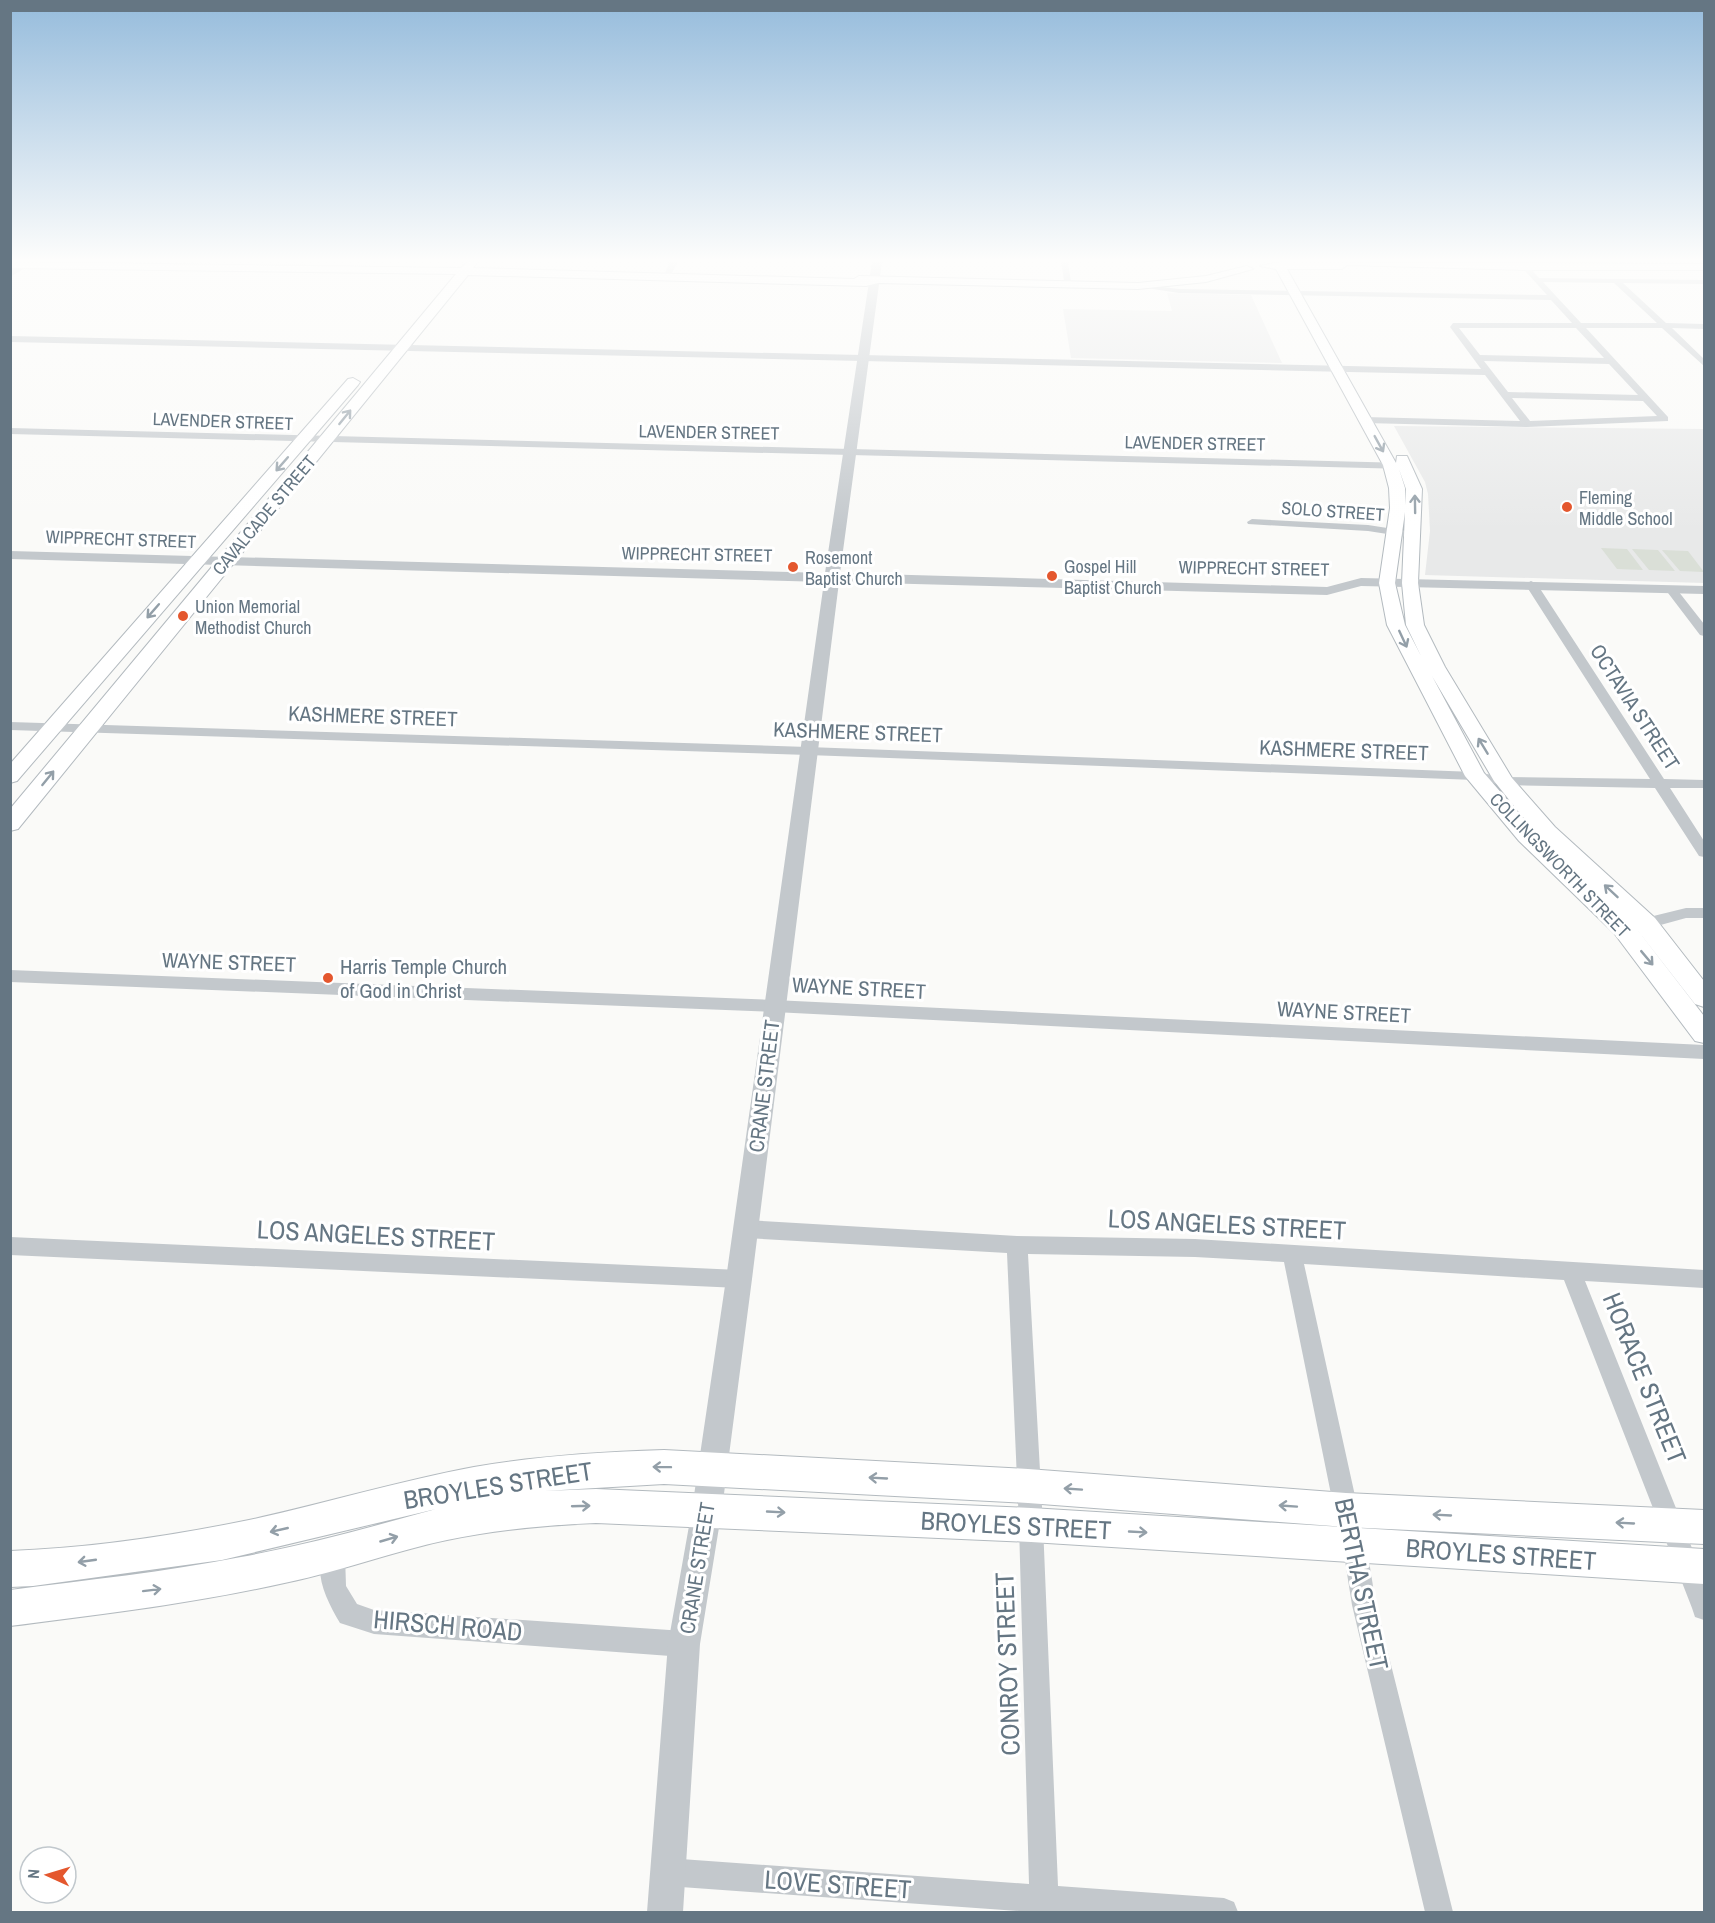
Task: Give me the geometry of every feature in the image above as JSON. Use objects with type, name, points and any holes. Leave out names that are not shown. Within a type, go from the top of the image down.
[{"type":"main road","name":"CAVALCADE STREET","points":[[10,777],[380,352]]},
{"type":"main road","name":"CAVALCADE STREET","points":[[10,824],[400,352]]},
{"type":"main road","name":"COLLINGSWORTH STREET","points":[[1334,352],[1380,420],[1407,466],[1414,489],[1410,583],[1415,626],[1436,667],[1504,781],[1547,832],[1647,924],[1704,998]]},
{"type":"main road","name":"COLLINGSWORTH STREET","points":[[1344,369],[1365,420],[1390,465],[1397,488],[1395,532],[1387,583],[1396,624],[1475,776],[1527,836],[1622,927],[1704,1034]]},
{"type":"main road","points":[[346,390],[366,391]]},
{"type":"main road","points":[[254,495],[279,496]]},
{"type":"main road","points":[[131,637],[162,638]]},
{"type":"main road","name":"BROYLES STREET","points":[[22,1569],[181,1549],[336,1517],[447,1489],[543,1473],[607,1468],[712,1470],[1028,1486],[1346,1510],[1689,1527]]},
{"type":"main road","name":"BROYLES STREET","points":[[333,1555],[446,1523],[541,1508],[596,1506],[707,1509],[1031,1525],[1697,1567]]},
{"type":"main road","points":[[12,1611],[174,1587],[333,1555]]},
{"type":"street","points":[[594,352],[1487,372]]},
{"type":"street","name":"CRANE STREET","points":[[665,1912],[684,1644],[707,1509],[746,1229],[808,751],[864,352]]},
{"type":"street","points":[[1472,352],[1527,424]]},
{"type":"street","points":[[1365,420],[1527,424],[1568,421],[1665,420],[1603,352]]},
{"type":"street","points":[[1692,352],[1704,363]]},
{"type":"street","points":[[1477,358],[1612,361]]},
{"type":"street","points":[[1504,395],[1647,398]]},
{"type":"street","name":"LAVENDER STREET","points":[[10,431],[1407,466]]},
{"type":"street","name":"SOLO STREET","points":[[1252,522],[1413,535]]},
{"type":"street","name":"WIPPRECHT STREET","points":[[10,555],[1327,591],[1361,582],[1531,584],[1704,590]]},
{"type":"street","name":"OCTAVIA STREET","points":[[1531,584],[1704,852]]},
{"type":"street","points":[[1671,589],[1704,632]]},
{"type":"street","name":"KASHMERE STREET","points":[[10,726],[808,751],[1475,776],[1504,781],[1704,784]]},
{"type":"street","points":[[1622,927],[1647,924],[1686,913],[1704,913]]},
{"type":"street","name":"WAYNE STREET","points":[[10,976],[774,1006],[1704,1052]]},
{"type":"street","name":"LOS ANGELES STREET","points":[[746,1229],[1017,1245],[1083,1244],[1292,1253],[1704,1279]]},
{"type":"street","name":"CONROY STREET","points":[[1017,1245],[1031,1525],[1044,1900]]},
{"type":"street","name":"LOS ANGELES STREET","points":[[10,1246],[739,1279]]},
{"type":"street","name":"BERTHA STREET","points":[[1292,1253],[1354,1545],[1364,1605],[1439,1912]]},
{"type":"street","name":"HORACE STREET","points":[[1570,1269],[1689,1527],[1704,1608]]},
{"type":"street","name":"HIRSCH ROAD","points":[[333,1555],[334,1589],[349,1614],[374,1622],[684,1644]]},
{"type":"street","points":[[12,1611],[22,1569]]},
{"type":"street","name":"LOVE STREET","points":[[667,1872],[1224,1912]]},
{"type":"shaded area","points":[[1070,352],[1277,352],[1282,363],[1071,358]]},
{"type":"shaded area","name":"Fleming Middle School","points":[[1394,426],[1704,429],[1704,583],[1425,575],[1430,531],[1428,494],[1425,482]]},
{"type":"shaded area","points":[[1601,548],[1627,549],[1643,570],[1617,569]]},
{"type":"shaded area","points":[[1632,549],[1658,550],[1675,571],[1649,570]]},
{"type":"shaded area","points":[[1662,550],[1688,551],[1704,572],[1680,571]]},
{"type":"place","name":"Fleming Middle School","points":[[1567,507]]},
{"type":"place","name":"Rosemont Baptist Church","points":[[793,567]]},
{"type":"place","name":"Gospel Hill Baptist Church","points":[[1052,576]]},
{"type":"place","name":"Union Memorial Methodist Church","points":[[183,616]]},
{"type":"place","name":"Harris Temple Church of God in Christ","points":[[328,978]]}]
